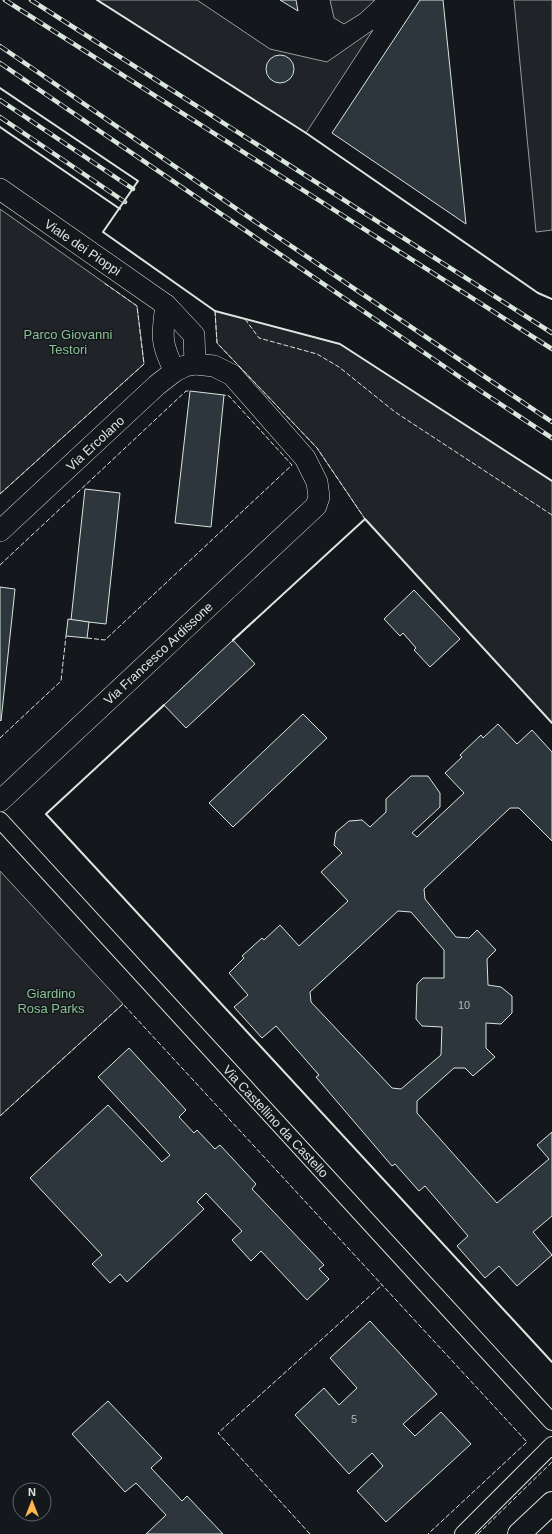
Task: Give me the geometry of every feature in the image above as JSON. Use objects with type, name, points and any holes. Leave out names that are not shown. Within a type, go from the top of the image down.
[{"type":"main road","points":[[519,1534],[552,1503]]},
{"type":"street","name":"Viale dei Pioppi","points":[[0,189],[166,305],[194,335],[195,364]]},
{"type":"street","points":[[166,305],[162,334],[166,355],[175,371]]},
{"type":"street","name":"Via Ercolano","points":[[0,531],[157,385],[175,371],[185,366],[195,364]]},
{"type":"street","name":"Via Francesco Ardissone","points":[[0,801],[316,506],[319,497],[317,482],[305,458],[232,375],[214,366],[195,364]]},
{"type":"street","name":"Via Castellino da Castello","points":[[0,820],[552,1422]]},
{"type":"street","points":[[462,1534],[552,1445]]},
{"type":"green space","points":[[97,0],[197,0],[270,49],[327,62],[373,30],[306,133]]},
{"type":"green space","points":[[330,0],[375,0],[360,14],[344,24],[334,18]]},
{"type":"green space","points":[[514,0],[552,0],[552,230],[536,232]]},
{"type":"green space","name":"Parco Giovanni Testori","points":[[0,209],[137,306],[144,364],[0,494]]},
{"type":"green space","points":[[215,311],[340,344],[552,481],[552,723],[365,519],[317,448],[217,343]]},
{"type":"green space","name":"Giardino Rosa Parks","points":[[0,871],[123,1004],[0,1116]]},
{"type":"building","points":[[280,0],[296,0],[298,11]]},
{"type":"building","points":[[420,0],[443,0],[466,224],[332,133]]},
{"type":"building","points":[[280,55],[290,59],[294,69],[290,79],[280,83],[270,79],[266,69],[270,59]]},
{"type":"building","points":[[190,391],[224,395],[211,527],[175,523]]},
{"type":"building","points":[[85,489],[120,493],[106,624],[71,620]]},
{"type":"building","points":[[0,587],[15,589],[1,721],[0,720]]},
{"type":"building","points":[[414,590],[460,639],[430,667],[414,650],[416,648],[403,633],[400,636],[384,619]]},
{"type":"building","points":[[68,619],[89,622],[87,638],[66,636]]},
{"type":"building","points":[[233,640],[255,664],[186,728],[164,705]]},
{"type":"building","points":[[303,714],[327,738],[233,827],[209,803]]},
{"type":"building","points":[[498,724],[517,744],[532,730],[552,752],[552,841],[519,808],[510,808],[424,889],[425,899],[456,937],[469,938],[477,930],[496,950],[487,959],[488,985],[501,987],[512,996],[512,1013],[501,1024],[486,1023],[486,1048],[495,1057],[473,1076],[465,1068],[454,1068],[417,1101],[417,1113],[497,1203],[549,1159],[537,1145],[552,1132],[552,1216],[533,1232],[552,1255],[517,1286],[499,1266],[485,1278],[457,1246],[468,1236],[425,1186],[419,1191],[395,1164],[392,1166],[316,1077],[319,1075],[276,1026],[262,1038],[234,1007],[248,995],[229,973],[244,958],[242,956],[262,938],[264,940],[280,925],[299,946],[348,901],[321,872],[342,853],[334,845],[336,832],[349,821],[362,820],[370,827],[386,812],[386,799],[411,776],[428,776],[440,793],[440,807],[412,833],[417,837],[464,793],[445,773],[462,757],[460,755],[481,735],[483,738]],"holes":[[[398,911],[411,912],[444,950],[444,978],[423,978],[417,984],[416,1019],[422,1026],[442,1027],[441,1055],[401,1089],[392,1088],[311,1002],[310,992]]]},
{"type":"building","points":[[129,1048],[186,1110],[179,1117],[194,1133],[197,1130],[215,1149],[220,1145],[256,1184],[252,1189],[324,1265],[319,1269],[329,1279],[307,1300],[261,1251],[251,1261],[232,1240],[242,1231],[206,1193],[197,1202],[204,1209],[127,1282],[120,1274],[110,1283],[92,1264],[102,1255],[30,1178],[108,1105],[162,1162],[170,1155],[98,1077]]},
{"type":"building","points":[[370,1321],[437,1394],[403,1424],[415,1436],[441,1412],[471,1444],[386,1522],[357,1491],[383,1466],[372,1453],[349,1474],[295,1415],[324,1388],[339,1405],[357,1388],[330,1358]]},
{"type":"building","points":[[108,1401],[162,1458],[151,1468],[182,1501],[187,1496],[223,1534],[146,1534],[166,1515],[136,1483],[125,1492],[72,1434]]},
{"type":"railway","points":[[5,0],[552,349]]},
{"type":"railway","points":[[31,0],[552,333]]},
{"type":"railway","points":[[0,46],[260,225],[552,422]]},
{"type":"railway","points":[[0,63],[470,384],[552,438]]},
{"type":"railway","points":[[0,100],[133,189]]},
{"type":"railway","points":[[0,117],[125,202]]},
{"type":"fence","points":[[0,494],[144,364],[137,306],[104,283]]},
{"type":"fence","points":[[215,311],[217,343],[317,448],[365,519]]},
{"type":"fence","points":[[245,319],[259,338],[317,354],[339,367],[395,412],[552,515]]},
{"type":"fence","points":[[0,565],[186,391],[190,391]]},
{"type":"fence","points":[[87,638],[105,640],[292,465],[229,396],[224,395]]},
{"type":"fence","points":[[232,642],[365,519],[552,723]]},
{"type":"fence","points":[[0,738],[61,681],[66,636]]},
{"type":"fence","points":[[166,703],[46,814],[552,1362]]},
{"type":"fence","points":[[0,1116],[123,1004],[527,1442],[428,1534]]},
{"type":"fence","points":[[310,1534],[218,1433],[382,1285]]},
{"type":"fence","points":[[478,1534],[552,1462]]},
{"type":"wall","points":[[97,0],[306,133],[538,293],[552,299]]},
{"type":"wall","points":[[0,88],[138,181],[103,232],[215,311],[340,344],[552,481]]},
{"type":"wall","points":[[0,127],[120,209]]},
{"type":"wall","points":[[233,640],[365,519],[552,723]]},
{"type":"wall","points":[[164,705],[46,814],[552,1362]]}]
